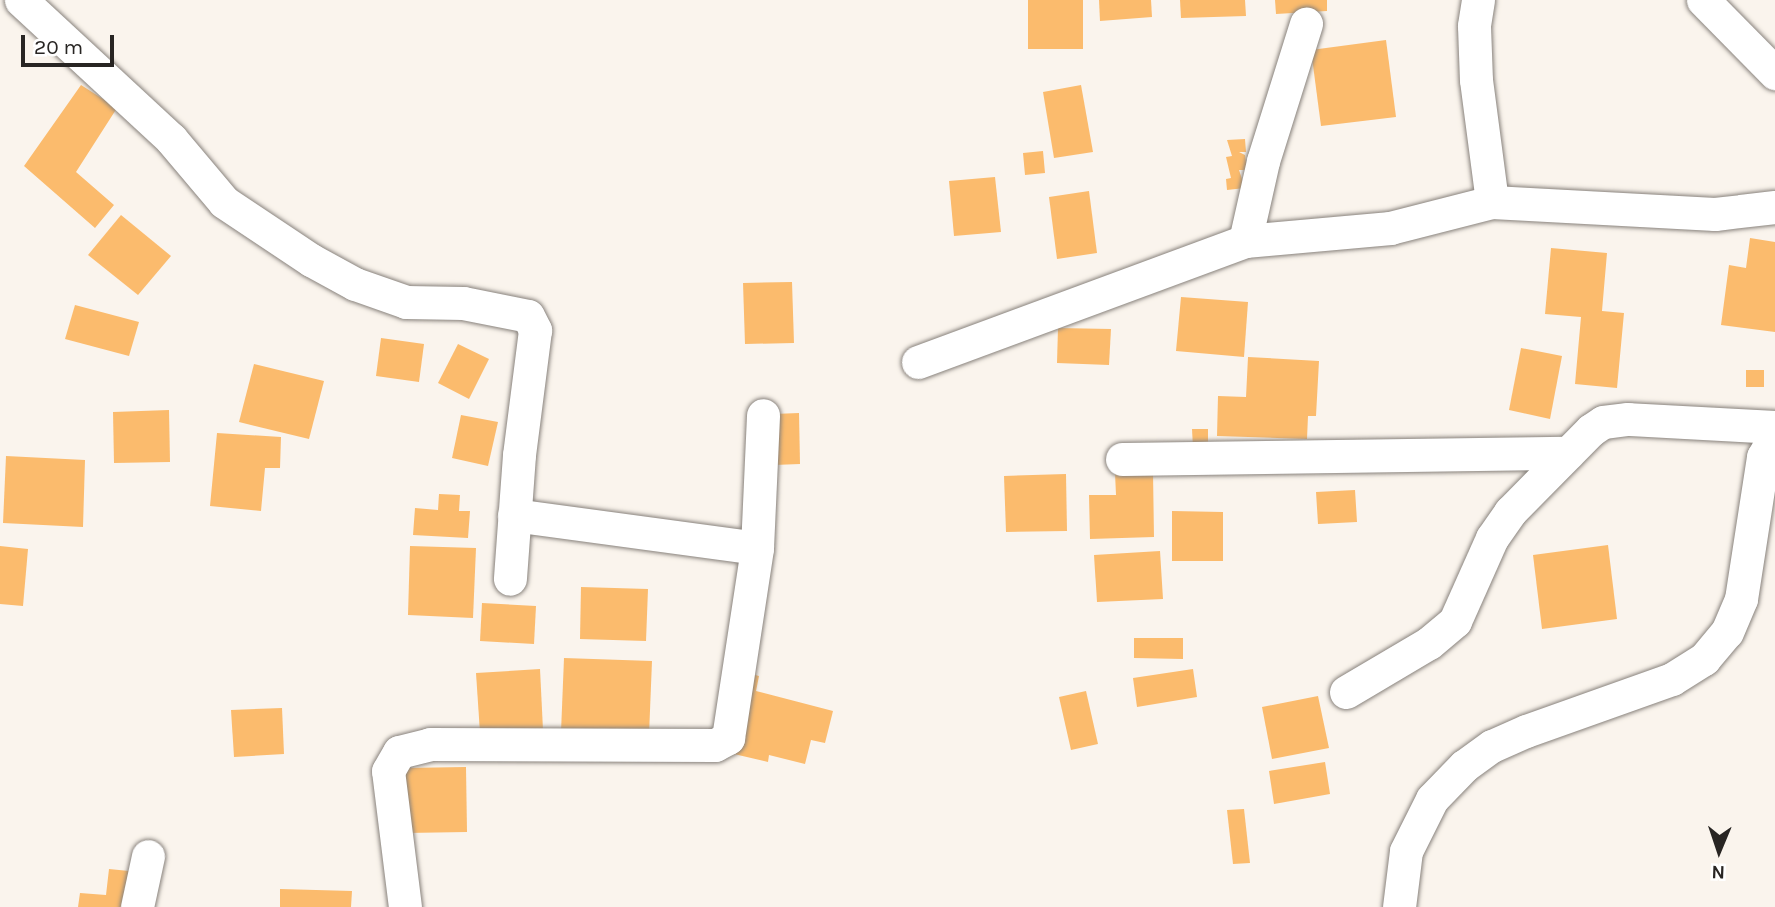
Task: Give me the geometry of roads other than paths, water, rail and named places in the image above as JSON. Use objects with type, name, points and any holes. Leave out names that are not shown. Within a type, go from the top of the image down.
[{"type":"street","points":[[22,0],[171,139],[224,202],[311,260],[355,284],[406,302],[463,303],[528,316],[535,330],[514,515],[510,579]]},
{"type":"street","points":[[1478,0],[1474,26],[1476,80],[1492,202]]},
{"type":"street","points":[[1703,0],[1775,73]]},
{"type":"street","points":[[1245,241],[1263,161],[1306,24]]},
{"type":"street","points":[[918,362],[1245,241],[1390,228],[1492,202],[1715,214],[1775,207]]},
{"type":"street","points":[[405,907],[388,771],[399,752],[430,744],[715,745],[728,738],[757,548],[763,415]]},
{"type":"street","points":[[1346,692],[1429,643],[1455,621],[1492,538],[1532,486],[1591,430],[1615,420],[1775,427]]},
{"type":"street","points":[[1399,907],[1406,851],[1432,799],[1464,766],[1492,746],[1526,731],[1672,679],[1704,659],[1727,632],[1741,599],[1763,457],[1775,435]]},
{"type":"street","points":[[1122,459],[1568,453]]},
{"type":"street","points":[[514,515],[757,548]]},
{"type":"street","points":[[137,907],[148,856]]}]
